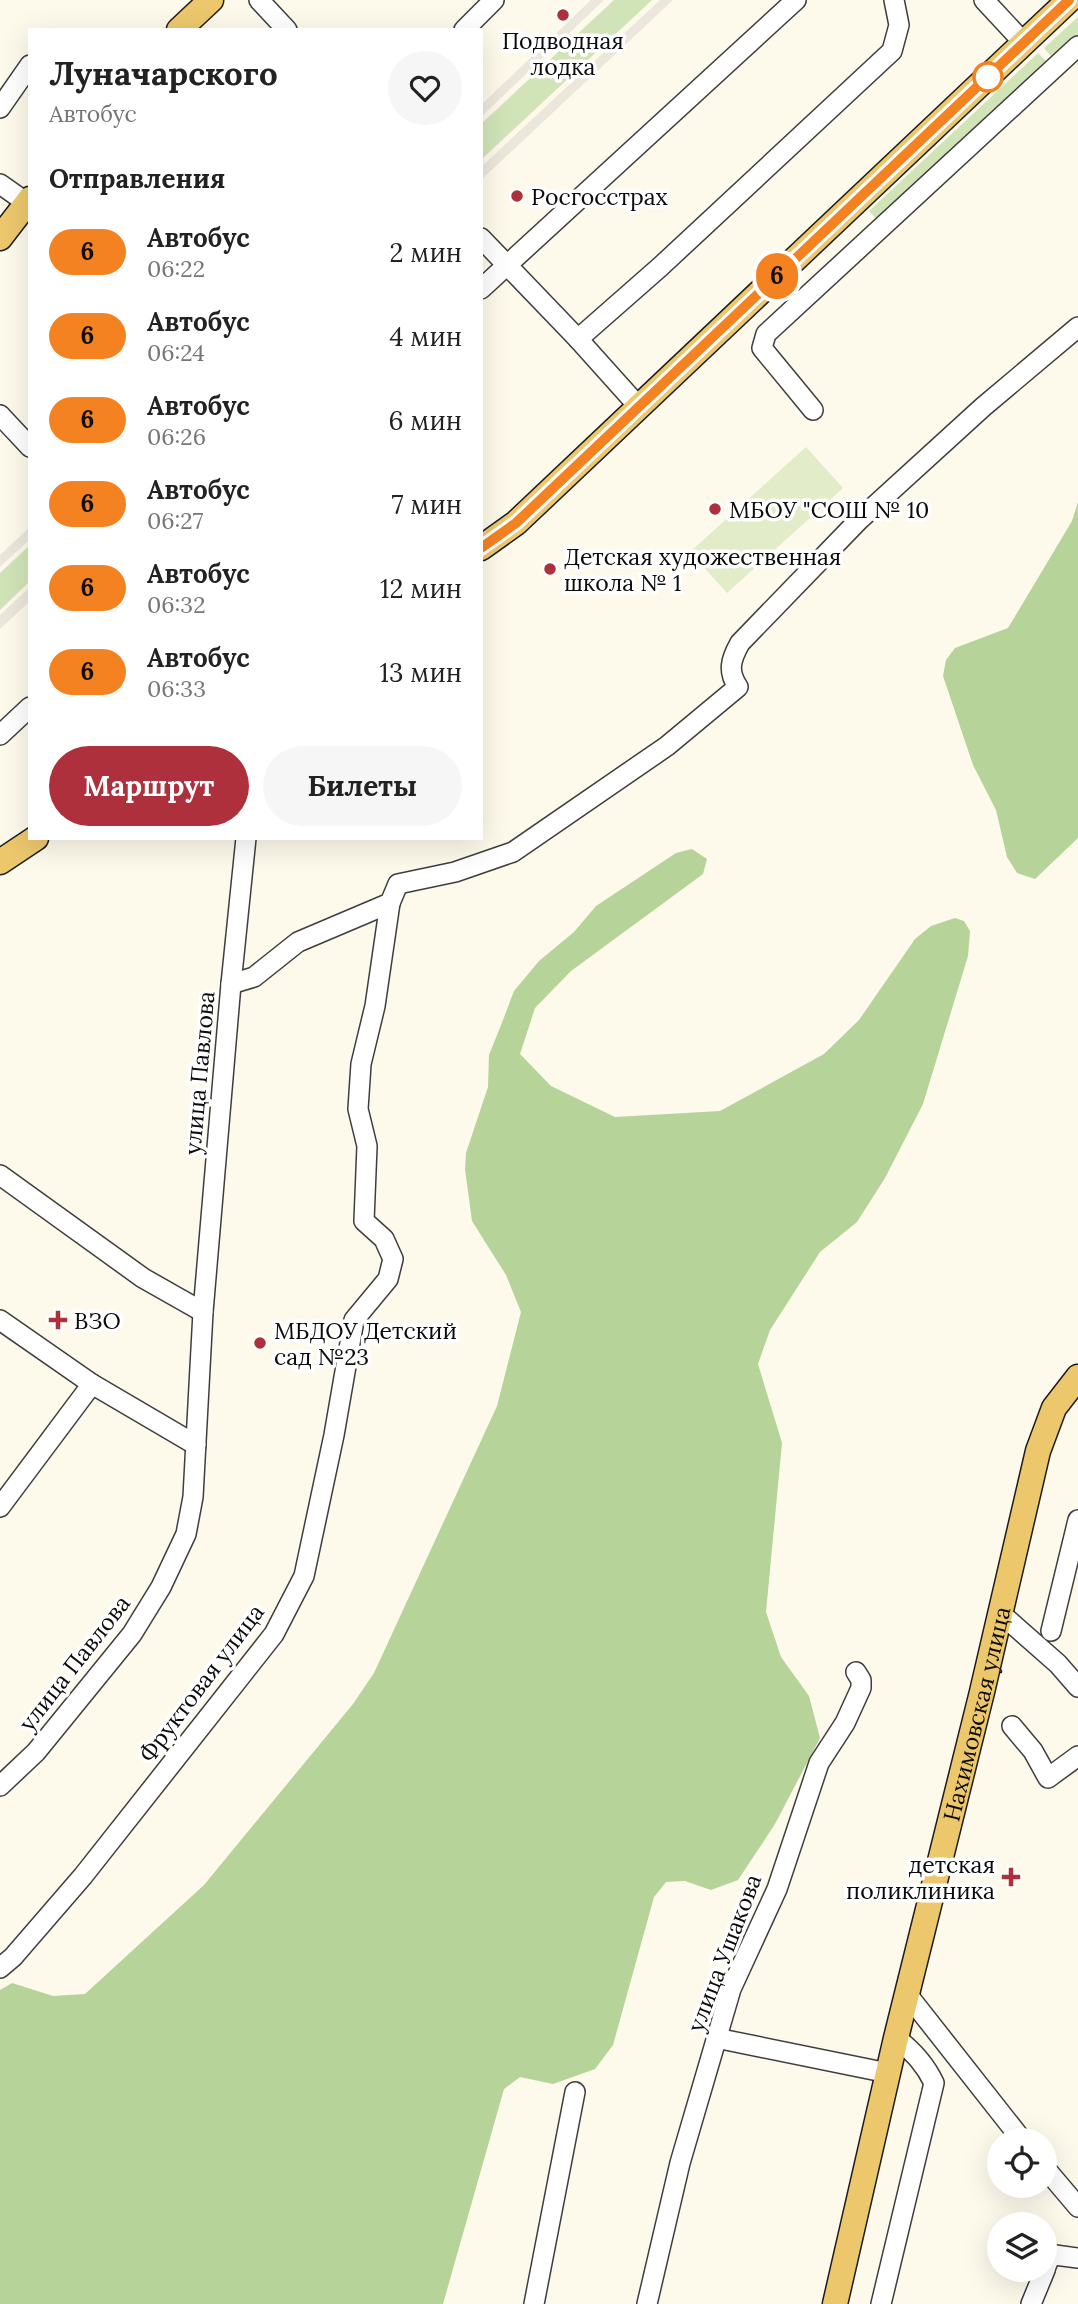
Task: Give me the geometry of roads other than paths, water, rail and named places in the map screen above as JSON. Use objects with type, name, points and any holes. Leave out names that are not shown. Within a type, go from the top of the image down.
[{"type":"main road","points":[[181,28],[211,0]]},
{"type":"main road","points":[[483,547],[516,523],[1069,0]]},
{"type":"main road","points":[[0,237],[28,201]]},
{"type":"main road","points":[[0,862],[33,840]]},
{"type":"main road","name":"Нахимовская улица","points":[[835,2304],[896,2038],[1045,1428],[1054,1408],[1078,1377]]},
{"type":"street","points":[[259,0],[285,28]]},
{"type":"street","points":[[466,28],[494,0]]},
{"type":"street","points":[[483,287],[796,0]]},
{"type":"street","points":[[578,339],[660,267],[892,51],[900,25],[894,0]]},
{"type":"street","points":[[984,0],[1024,43]]},
{"type":"street","points":[[813,410],[762,348],[766,334],[1078,46]]},
{"type":"street","points":[[0,108],[28,68]]},
{"type":"street","points":[[0,184],[28,201]]},
{"type":"street","points":[[483,240],[639,407]]},
{"type":"street","points":[[231,984],[254,977],[298,942],[390,903],[398,884],[455,872],[513,852],[648,760],[688,729],[738,687],[732,678],[730,667],[740,643],[813,567],[859,520],[984,407],[1078,327]]},
{"type":"street","points":[[0,415],[28,445]]},
{"type":"street","points":[[0,735],[28,709]]},
{"type":"street","name":"улица Павлова","points":[[0,1786],[36,1752],[132,1634],[161,1587],[186,1534],[193,1497],[203,1312],[246,840]]},
{"type":"street","name":"Фруктовая улица","points":[[0,1968],[13,1957],[83,1876],[274,1634],[304,1576],[355,1320],[388,1279],[393,1259],[384,1239],[364,1221],[367,1146],[358,1109],[361,1064],[374,1006],[390,903]]},
{"type":"street","points":[[0,1175],[143,1278],[203,1312]]},
{"type":"street","points":[[0,1320],[92,1384],[196,1445]]},
{"type":"street","points":[[0,1507],[92,1384]]},
{"type":"street","points":[[1051,1631],[1078,1520]]},
{"type":"street","points":[[999,1612],[1058,1664],[1078,1687]]},
{"type":"street","name":"улица Ушакова","points":[[646,2304],[680,2162],[731,1989],[777,1889],[819,1763],[845,1723],[861,1688],[861,1680],[856,1672]]},
{"type":"street","points":[[1012,1726],[1033,1751],[1048,1778],[1078,1756]]},
{"type":"street","points":[[907,1994],[1012,2128]]},
{"type":"street","points":[[716,2038],[888,2073]]},
{"type":"street","points":[[881,2304],[934,2082],[922,2062],[896,2038]]},
{"type":"street","points":[[534,2304],[575,2092]]},
{"type":"street","points":[[1057,2182],[1078,2207]]},
{"type":"street","points":[[1057,2255],[1078,2259]]},
{"type":"street","points":[[1031,2304],[1040,2282]]},
{"type":"place","name":"Подводная лодка","points":[[563,15]]},
{"type":"place","name":"Росгосстрах","points":[[517,196]]},
{"type":"place","name":"МБОУ \"СОШ № 10","points":[[715,509]]},
{"type":"place","name":"Детская художественная школа № 1","points":[[550,569]]},
{"type":"place","name":"ВЗО","points":[[58,1320]]},
{"type":"place","name":"МБДОУ Детский сад №23","points":[[260,1343]]},
{"type":"place","name":"детская поликлиника","points":[[1011,1877]]}]
